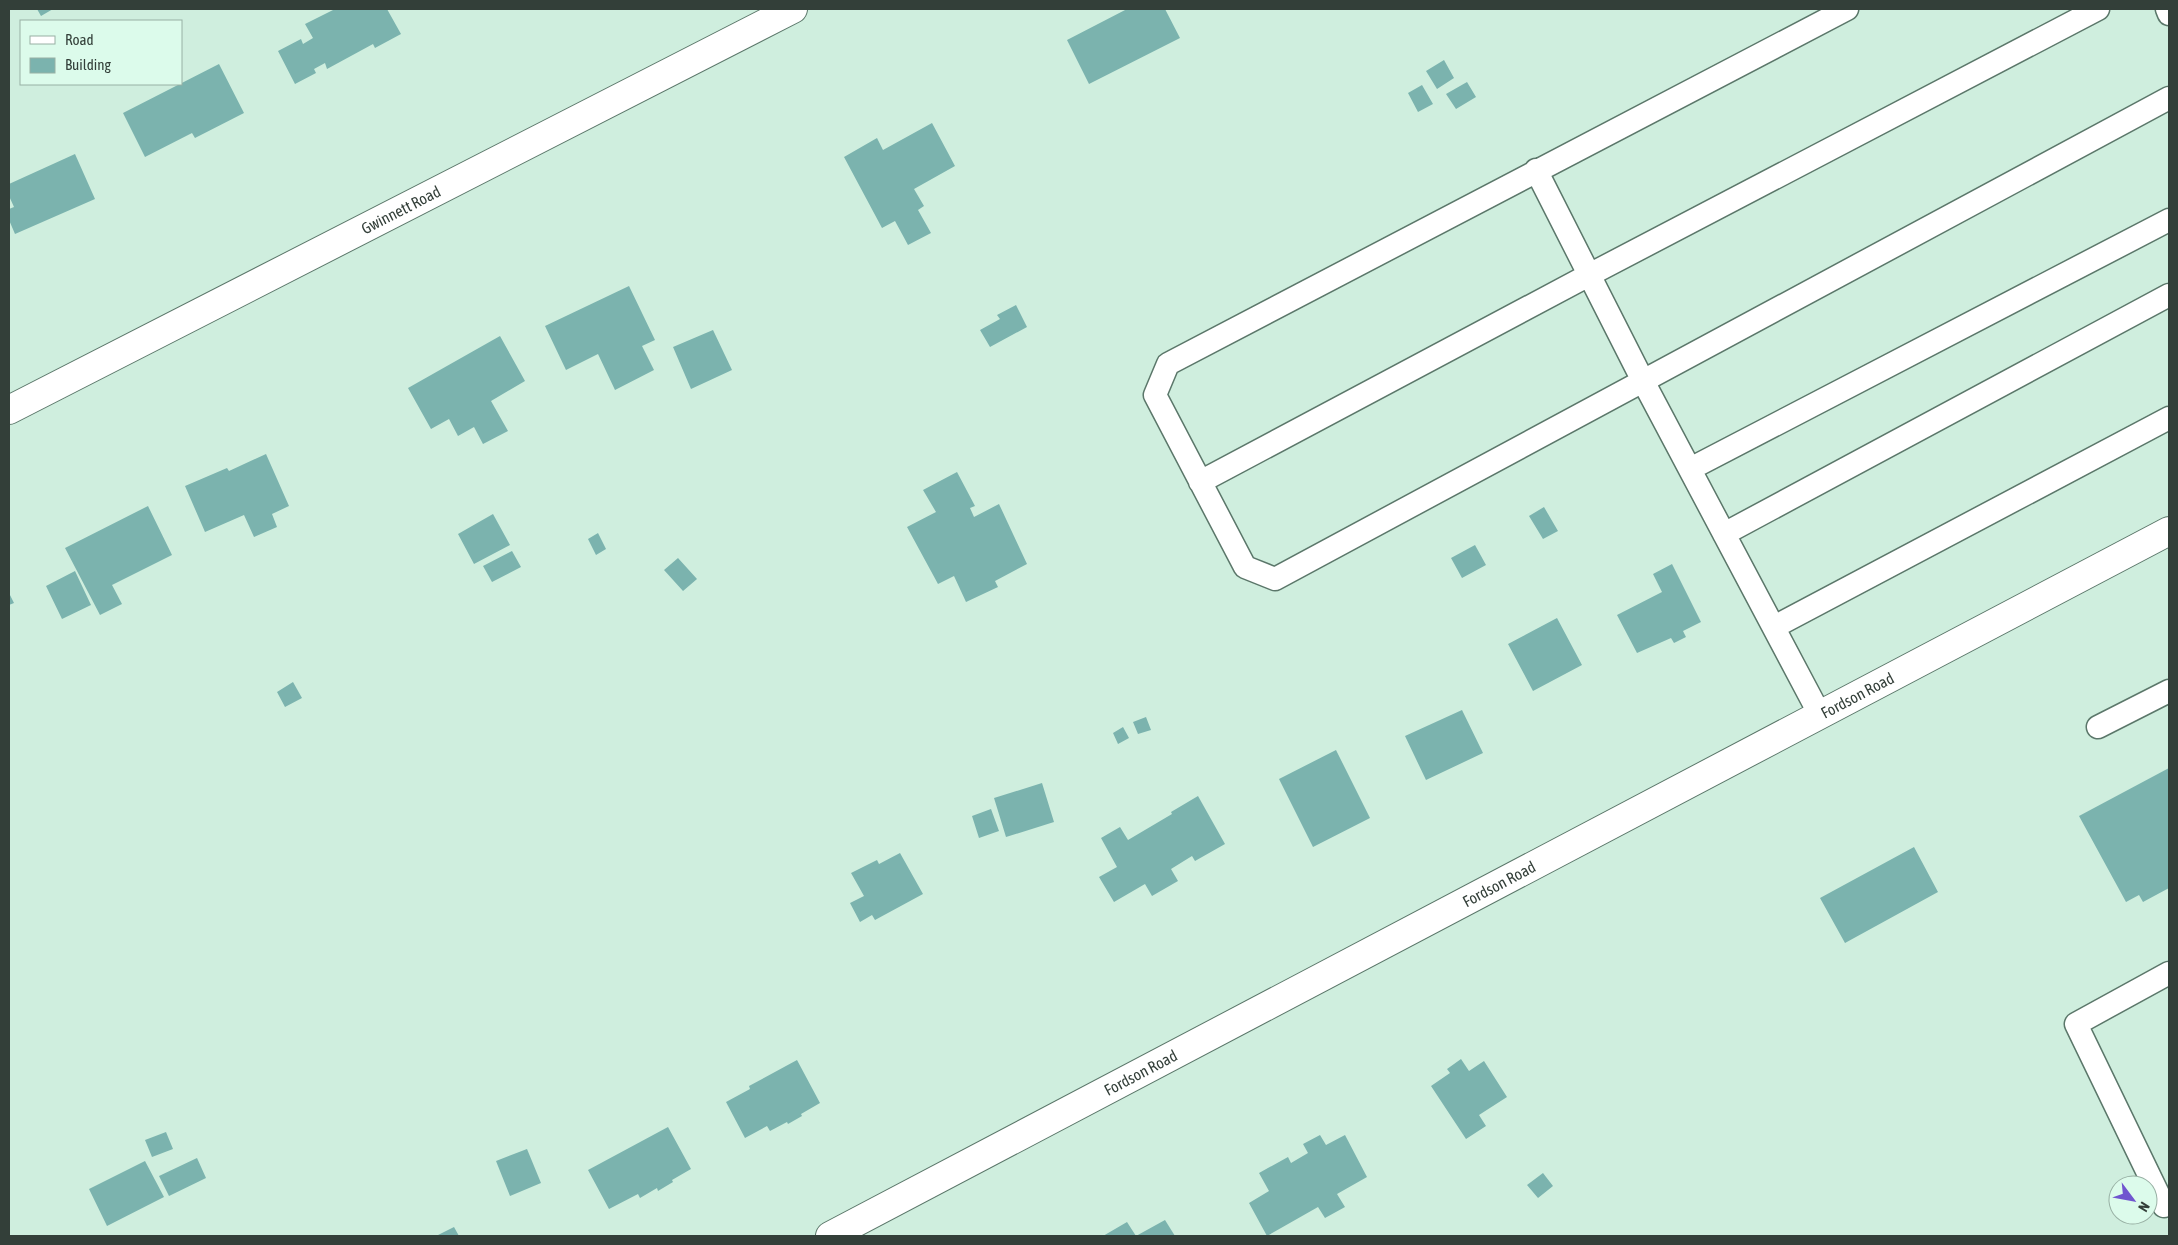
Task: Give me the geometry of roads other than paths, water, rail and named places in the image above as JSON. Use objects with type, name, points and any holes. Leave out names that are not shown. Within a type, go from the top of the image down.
[{"type":"street","name":"Gwinnett Road","points":[[9,410],[792,9]]},
{"type":"street","name":"Fordson Road","points":[[830,1236],[2169,531]]},
{"type":"lane","points":[[1846,9],[1168,364],[1154,396],[1245,567],[1275,579],[2169,98]]},
{"type":"lane","points":[[1200,482],[1589,275],[2098,9]]},
{"type":"lane","points":[[2167,9],[2169,14]]},
{"type":"lane","points":[[1536,170],[1643,381],[1820,715]]},
{"type":"lane","points":[[1690,469],[2169,220]]},
{"type":"lane","points":[[1724,534],[2169,295]]},
{"type":"lane","points":[[1774,626],[2169,418]]},
{"type":"lane","points":[[2098,727],[2169,690]]},
{"type":"lane","points":[[2169,973],[2076,1024],[2164,1206],[2169,1203]]}]
